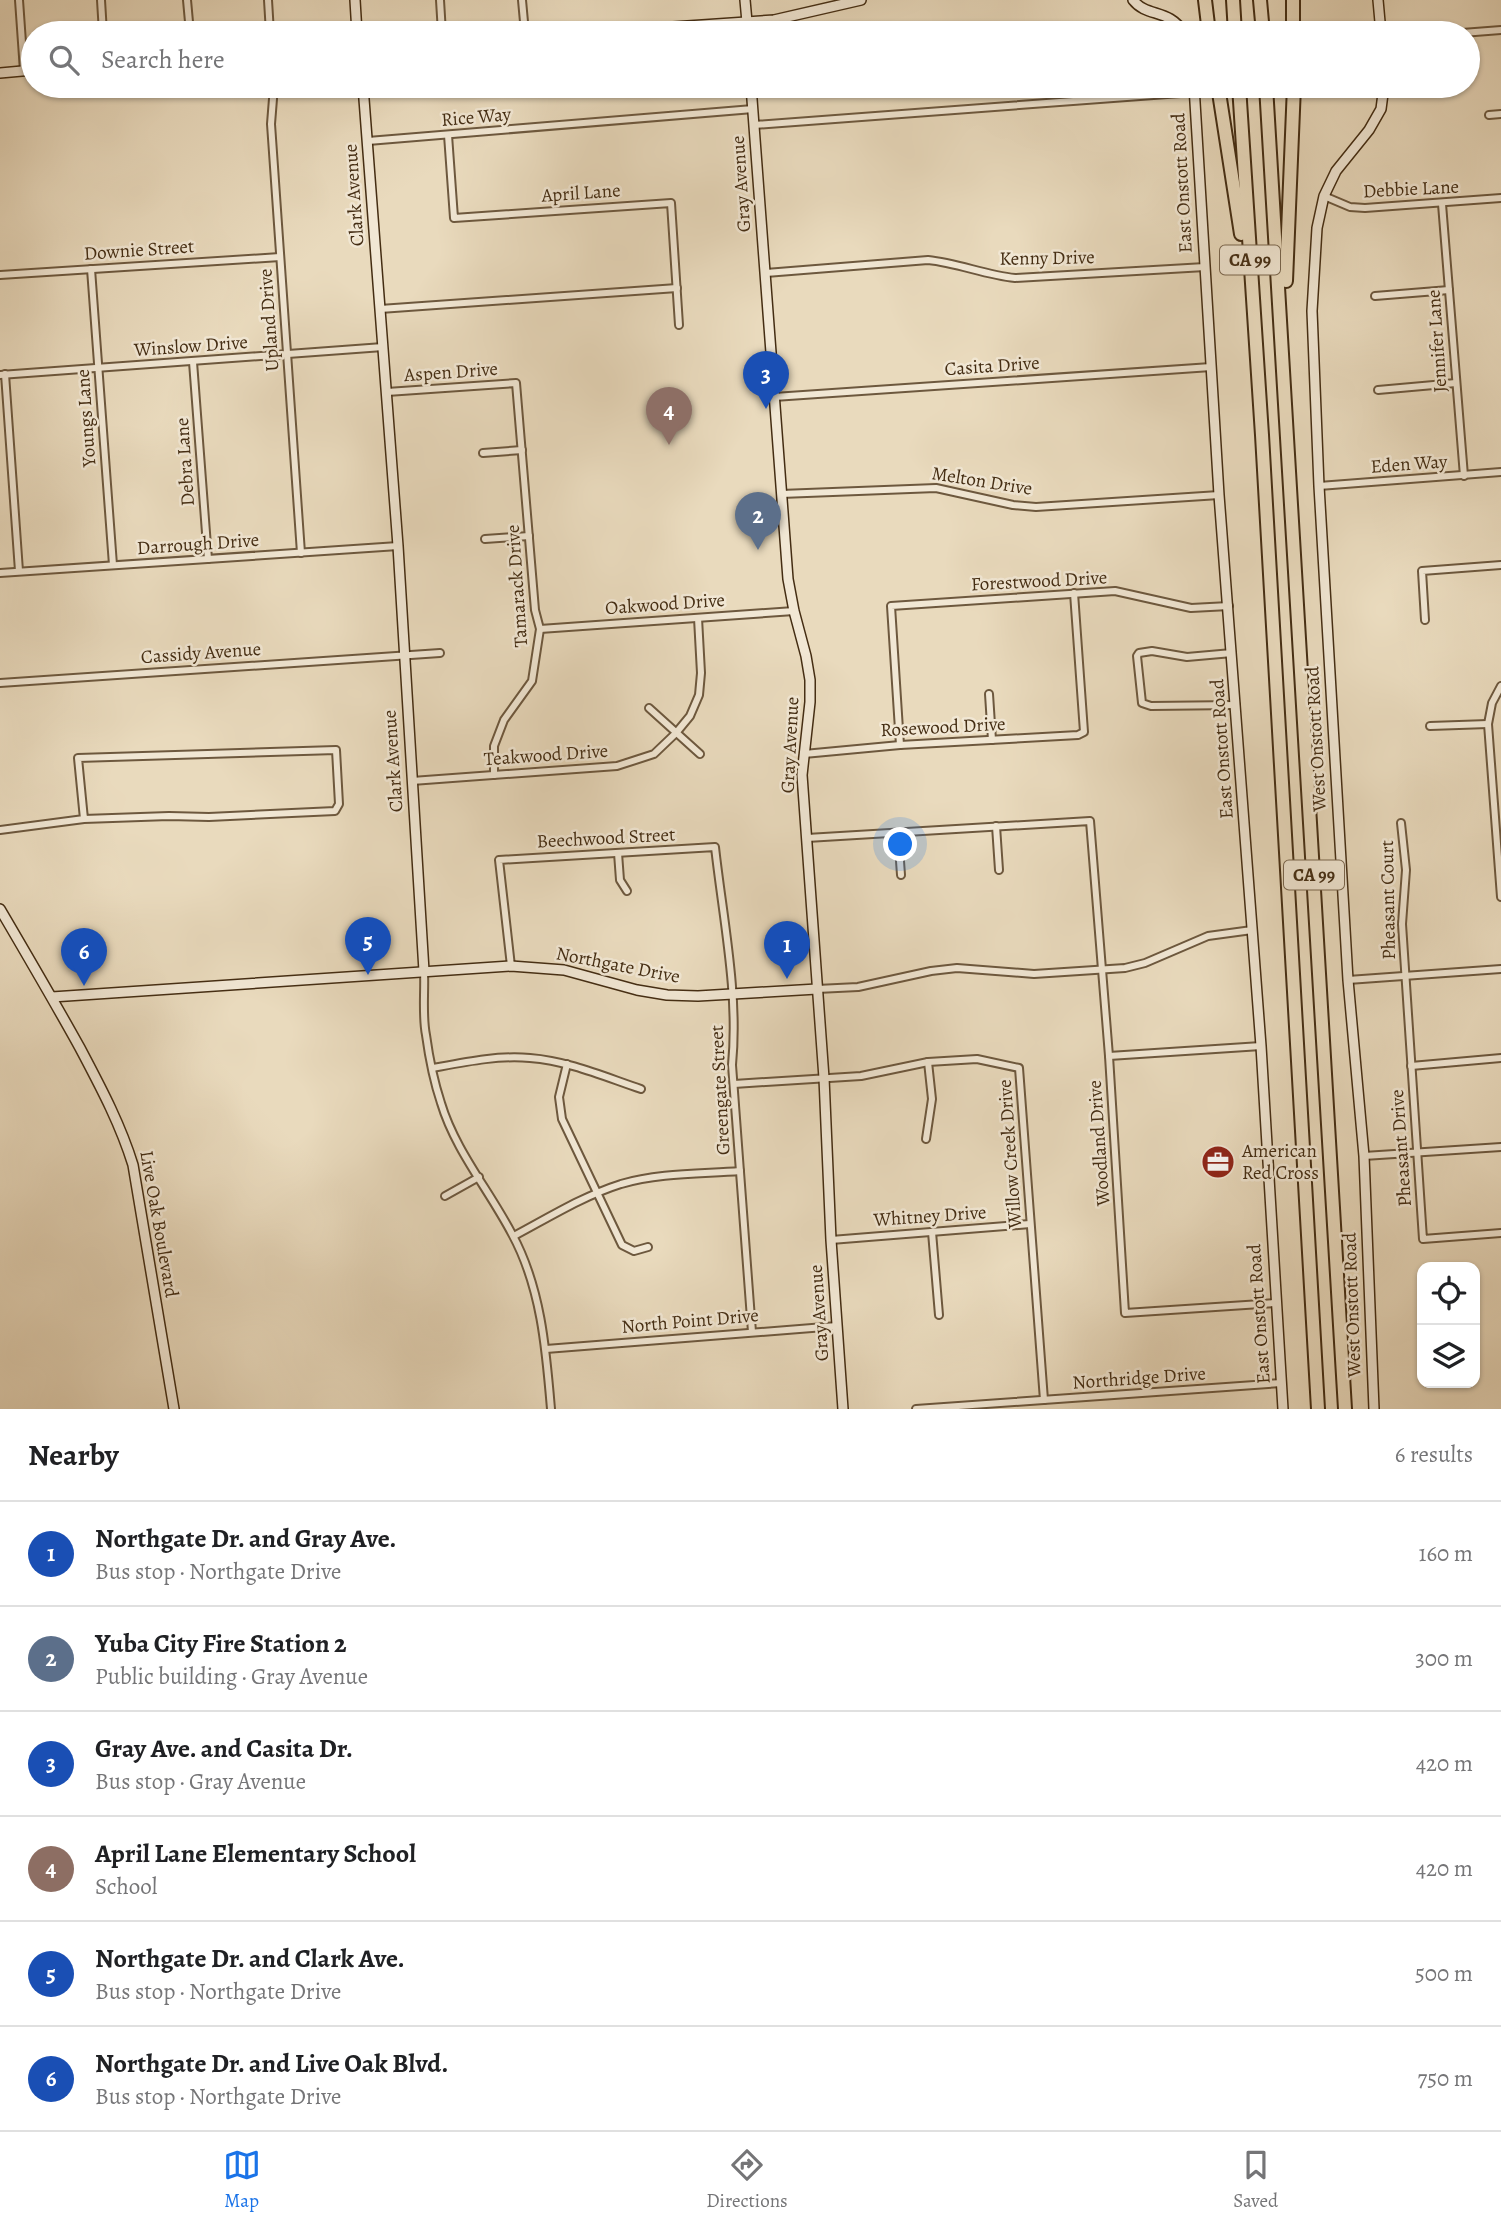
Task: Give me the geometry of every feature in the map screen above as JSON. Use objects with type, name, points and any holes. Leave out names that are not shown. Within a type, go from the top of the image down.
[{"type":"highway","points":[[1205,0],[1208,21]]},
{"type":"highway","points":[[1233,0],[1234,21]]},
{"type":"highway","points":[[1260,0],[1262,21]]},
{"type":"highway","points":[[1293,0],[1293,21]]},
{"type":"highway","points":[[1219,98],[1241,232],[1262,435]]},
{"type":"highway","name":"CA 99","points":[[1240,98],[1262,435],[1318,1409]]},
{"type":"highway","name":"CA 99","points":[[1267,98],[1345,1409]]},
{"type":"highway","points":[[1283,341],[1293,98]]},
{"type":"street","points":[[19,0],[22,21]]},
{"type":"street","points":[[101,0],[102,21]]},
{"type":"street","points":[[187,0],[189,21]]},
{"type":"street","points":[[268,0],[269,21]]},
{"type":"street","points":[[355,0],[356,21]]},
{"type":"street","points":[[440,0],[441,21]]},
{"type":"street","points":[[522,0],[524,21]]},
{"type":"street","points":[[745,0],[747,21]]},
{"type":"street","points":[[760,21],[861,0]]},
{"type":"street","points":[[1133,0],[1138,7],[1168,16],[1173,21]]},
{"type":"street","points":[[1378,0],[1380,21]]},
{"type":"street","points":[[1480,32],[1501,30]]},
{"type":"street","points":[[0,73],[21,71]]},
{"type":"street","name":"Upland Drive","points":[[273,98],[271,124],[301,553]]},
{"type":"street","name":"Clark Avenue","points":[[364,98],[398,546],[424,971],[425,1034],[441,1103],[456,1140],[513,1236],[526,1265],[538,1304],[546,1349],[551,1409]]},
{"type":"street","name":"Gray Avenue","points":[[752,98],[788,579],[810,680],[802,775],[824,1078],[831,1240],[843,1409]]},
{"type":"street","points":[[754,125],[1084,98]]},
{"type":"street","name":"East Onstott Road","points":[[1195,98],[1219,495],[1261,1045],[1283,1409]]},
{"type":"street","name":"West Onstott Road","points":[[1374,1409],[1364,1156],[1348,980],[1319,486],[1312,298],[1317,228],[1324,196],[1336,171],[1369,130],[1381,109],[1382,98]]},
{"type":"street","name":"Rice Way","points":[[368,141],[753,109]]},
{"type":"street","points":[[1489,115],[1501,114]]},
{"type":"street","name":"April Lane","points":[[448,135],[454,218],[671,203],[679,325]]},
{"type":"street","name":"Debbie Lane","points":[[1324,196],[1350,207],[1442,204],[1501,198]]},
{"type":"street","name":"Jennifer Lane","points":[[1442,204],[1464,476]]},
{"type":"street","name":"Downie Street","points":[[0,275],[280,257]]},
{"type":"street","name":"Kenny Drive","points":[[766,273],[928,260],[954,263],[993,276],[1014,278],[1205,267]]},
{"type":"street","name":"Youngs Lane","points":[[91,269],[113,565]]},
{"type":"street","points":[[380,309],[677,288]]},
{"type":"street","points":[[1375,296],[1449,290]]},
{"type":"street","name":"Winslow Drive","points":[[2,375],[383,347]]},
{"type":"street","name":"Debra Lane","points":[[193,362],[208,559]]},
{"type":"street","name":"Casita Drive","points":[[774,397],[1211,367]]},
{"type":"street","points":[[2,375],[19,571]]},
{"type":"street","name":"Aspen Drive","points":[[387,392],[516,383]]},
{"type":"street","name":"Tamarack Drive","points":[[494,775],[494,746],[504,720],[533,681],[540,629],[535,610],[516,383]]},
{"type":"street","points":[[1378,390],[1456,383]]},
{"type":"street","points":[[483,453],[522,450]]},
{"type":"street","name":"Eden Way","points":[[1319,486],[1501,472]]},
{"type":"street","name":"Melton Drive","points":[[781,494],[936,488],[1013,505],[1036,507],[1219,495]]},
{"type":"street","points":[[485,539],[529,536]]},
{"type":"street","name":"Darrough Drive","points":[[0,573],[398,546]]},
{"type":"street","points":[[1425,620],[1422,571],[1501,565]]},
{"type":"street","name":"Forestwood Drive","points":[[900,744],[891,606],[1115,592],[1191,608],[1229,606]]},
{"type":"street","name":"Rosewood Drive","points":[[804,754],[900,744],[1078,735],[1084,732],[1074,593]]},
{"type":"street","name":"Oakwood Drive","points":[[540,629],[794,611]]},
{"type":"street","name":"Teakwood Drive","points":[[412,781],[617,766],[654,754],[690,716],[699,695],[701,673],[698,618]]},
{"type":"street","points":[[1232,653],[1187,657],[1152,651],[1139,653],[1137,656],[1142,703],[1151,706],[1236,705]]},
{"type":"street","name":"Cassidy Avenue","points":[[0,683],[440,653]]},
{"type":"street","points":[[1501,686],[1492,703],[1488,724],[1501,897]]},
{"type":"street","points":[[989,694],[992,740]]},
{"type":"street","points":[[649,708],[700,754]]},
{"type":"street","points":[[1430,726],[1488,724]]},
{"type":"street","points":[[0,830],[85,819],[335,811],[339,804],[336,750],[78,758],[85,819]]},
{"type":"street","name":"Woodland Drive","points":[[996,826],[1090,821],[1109,1056],[1125,1313],[1275,1303]]},
{"type":"street","name":"Pheasant Court","points":[[1401,823],[1406,870],[1402,924],[1406,976]]},
{"type":"street","points":[[807,838],[996,826],[999,870]]},
{"type":"street","points":[[898,833],[901,875]]},
{"type":"street","name":"Beechwood Street","points":[[511,966],[499,860],[715,847]]},
{"type":"street","name":"Greengate Street","points":[[715,847],[732,995],[734,1084],[751,1332]]},
{"type":"street","points":[[618,853],[620,880],[627,891]]},
{"type":"street","name":"Live Oak Boulevard","points":[[0,909],[111,1105],[124,1136],[133,1165],[174,1409]]},
{"type":"street","name":"Northgate Drive","points":[[52,997],[511,966],[564,970],[637,990],[667,995],[732,995],[858,987],[957,968],[1034,974],[1102,970],[1145,963],[1208,936],[1252,930]]},
{"type":"street","points":[[1348,980],[1501,969]]},
{"type":"street","name":"Pheasant Drive","points":[[1406,976],[1423,1239],[1501,1233]]},
{"type":"street","points":[[1109,1056],[1261,1045]]},
{"type":"street","points":[[433,1068],[480,1059],[530,1058],[567,1064],[641,1089]]},
{"type":"street","points":[[1411,1066],[1501,1058]]},
{"type":"street","name":"Willow Creek Drive","points":[[734,1084],[861,1076],[928,1062],[977,1059],[1019,1068],[1044,1400]]},
{"type":"street","points":[[926,1139],[932,1099],[928,1062]]},
{"type":"street","points":[[567,1064],[559,1097],[562,1119],[622,1245],[634,1251],[648,1248]]},
{"type":"street","points":[[1364,1156],[1501,1147]]},
{"type":"street","points":[[513,1236],[595,1193],[621,1184],[654,1177],[740,1171]]},
{"type":"street","points":[[445,1196],[479,1177]]},
{"type":"street","name":"Whitney Drive","points":[[831,1240],[1030,1224]]},
{"type":"street","points":[[932,1232],[939,1315]]},
{"type":"street","name":"North Point Drive","points":[[546,1349],[837,1326]]},
{"type":"street","name":"Northridge Drive","points":[[916,1409],[1281,1384]]},
{"type":"place","name":"Gray Ave. and Casita Dr.","points":[[766,409]]},
{"type":"place","name":"April Lane Elementary School","points":[[669,445]]},
{"type":"place","name":"Yuba City Fire Station 2","points":[[758,550]]},
{"type":"place","name":"Northgate Dr. and Clark Ave.","points":[[368,975]]},
{"type":"place","name":"Northgate Dr. and Gray Ave.","points":[[787,979]]},
{"type":"place","name":"Northgate Dr. and Live Oak Blvd.","points":[[84,986]]},
{"type":"place","name":"American Red Cross","points":[[1218,1162]]}]
